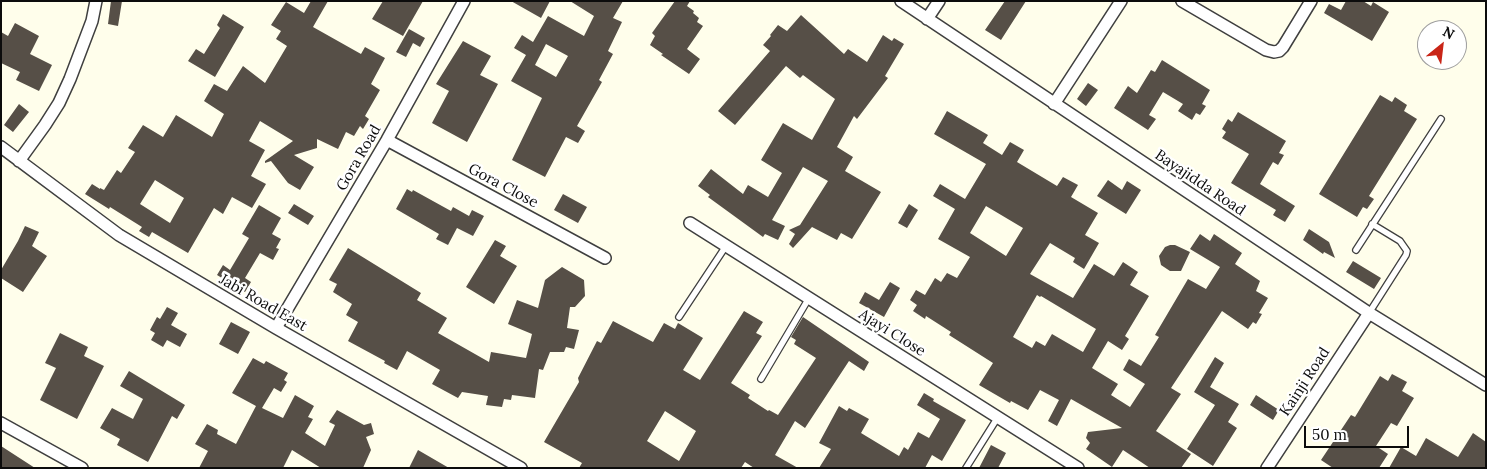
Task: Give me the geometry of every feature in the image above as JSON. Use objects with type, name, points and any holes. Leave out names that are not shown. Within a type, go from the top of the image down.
[{"type":"street","points":[[19,161],[59,103],[92,21],[96,1]]},
{"type":"street","name":"Gora Road","points":[[276,328],[387,140],[464,1]]},
{"type":"street","name":"Bayajidda Road","points":[[901,1],[1369,313],[1486,385]]},
{"type":"street","points":[[927,19],[938,1]]},
{"type":"street","points":[[1054,104],[1121,1]]},
{"type":"street","points":[[1182,1],[1266,50],[1274,52],[1279,51],[1283,47],[1311,1]]},
{"type":"street","name":"Gora Close","points":[[387,140],[605,258]]},
{"type":"street","name":"Jabi Road East","points":[[1,147],[119,235],[276,328],[521,468]]},
{"type":"street","name":"Ajayi Close","points":[[690,223],[1078,468]]},
{"type":"street","name":"Kainji Road","points":[[1266,468],[1369,313]]},
{"type":"street","points":[[1,423],[82,468]]},
{"type":"lane","points":[[1356,250],[1441,119]]},
{"type":"lane","points":[[1369,313],[1407,251],[1400,241],[1372,224]]},
{"type":"lane","points":[[679,317],[726,245]]},
{"type":"lane","points":[[761,378],[809,298]]},
{"type":"lane","points":[[966,468],[998,417]]},
{"type":"building","points":[[111,1],[122,1],[118,26],[108,24]]},
{"type":"building","points":[[311,1],[328,1],[313,27],[361,54],[365,47],[385,58],[371,84],[380,90],[365,116],[369,119],[363,129],[360,126],[354,136],[346,132],[338,149],[317,139],[317,148],[294,155],[314,167],[300,190],[288,183],[271,161],[265,163],[265,161],[293,141],[260,121],[249,141],[265,150],[251,176],[266,184],[252,208],[232,197],[223,214],[214,208],[188,253],[152,232],[149,237],[139,231],[142,227],[85,194],[92,184],[104,190],[117,170],[121,173],[135,152],[128,148],[143,125],[163,137],[176,115],[212,137],[224,114],[204,101],[214,84],[227,91],[243,66],[265,83],[287,46],[276,39],[281,31],[271,25],[286,2],[304,13]],"holes":[[[155,180],[184,198],[170,223],[140,204]]]},
{"type":"building","points":[[383,1],[423,1],[403,36],[372,19]]},
{"type":"building","points":[[511,1],[550,1],[541,18]]},
{"type":"building","points":[[570,1],[623,1],[613,18],[622,22],[608,51],[613,54],[599,80],[602,82],[577,126],[585,131],[578,143],[566,137],[545,177],[512,160],[542,98],[511,81],[526,55],[514,48],[522,35],[533,42],[548,16],[584,36],[594,16]],"holes":[[[546,44],[568,56],[556,77],[535,65]]]},
{"type":"building","points":[[675,1],[690,1],[687,6],[694,11],[693,13],[699,18],[697,22],[703,26],[687,49],[700,59],[689,74],[650,45],[655,36],[652,33]]},
{"type":"building","points":[[1005,1],[1026,1],[1001,40],[985,30]]},
{"type":"building","points":[[1346,1],[1363,1],[1371,6],[1373,2],[1389,12],[1372,41],[1324,13],[1329,4],[1341,10]]},
{"type":"building","points":[[223,14],[244,27],[215,77],[188,61],[196,49],[204,54],[220,28],[217,25]]},
{"type":"building","points":[[801,15],[844,54],[848,49],[867,62],[883,35],[892,41],[894,38],[904,44],[885,76],[888,78],[857,119],[854,116],[837,147],[853,157],[845,171],[881,192],[852,239],[841,233],[837,240],[812,227],[793,248],[789,244],[795,234],[789,230],[800,225],[828,181],[803,167],[772,220],[785,226],[778,240],[765,234],[763,237],[708,197],[710,195],[698,186],[711,169],[743,194],[748,185],[768,197],[782,173],[761,160],[783,123],[812,140],[835,99],[803,75],[800,78],[786,66],[735,125],[718,111],[770,51],[763,45],[778,25],[787,31]]},
{"type":"building","points":[[15,23],[39,36],[30,54],[52,65],[39,91],[16,80],[20,72],[1,63],[1,32],[8,36]]},
{"type":"building","points":[[409,29],[425,38],[420,47],[413,43],[406,57],[396,52]]},
{"type":"building","points":[[463,41],[491,56],[480,75],[498,84],[467,142],[432,123],[449,91],[436,84]]},
{"type":"building","points":[[1162,60],[1210,90],[1202,104],[1206,106],[1200,115],[1196,113],[1192,120],[1178,111],[1183,104],[1163,92],[1149,115],[1156,119],[1148,130],[1114,108],[1128,86],[1137,93],[1151,70],[1155,72]]},
{"type":"building","points":[[1088,83],[1098,90],[1086,106],[1077,99]]},
{"type":"building","points":[[1380,95],[1392,102],[1395,97],[1407,105],[1404,111],[1417,119],[1369,196],[1374,199],[1367,209],[1363,207],[1357,217],[1319,194]]},
{"type":"building","points":[[19,104],[29,112],[13,132],[4,125]]},
{"type":"building","points":[[947,111],[988,135],[983,143],[1002,155],[1010,142],[1024,150],[1017,162],[1057,186],[1063,177],[1078,185],[1071,197],[1098,213],[1085,235],[1099,243],[1084,269],[1073,262],[1075,258],[1050,243],[1030,274],[1073,298],[1094,264],[1114,276],[1123,262],[1138,272],[1130,285],[1149,296],[1125,336],[1129,339],[1122,350],[1108,341],[1092,368],[1118,384],[1111,395],[1130,407],[1145,384],[1123,370],[1129,359],[1141,366],[1159,337],[1155,335],[1188,279],[1206,289],[1220,267],[1190,249],[1200,234],[1210,241],[1214,234],[1242,253],[1235,264],[1260,281],[1256,291],[1268,298],[1259,313],[1262,314],[1256,324],[1253,322],[1248,329],[1222,311],[1171,388],[1181,394],[1156,431],[1191,454],[1181,468],[1150,468],[1123,450],[1112,467],[1086,449],[1090,443],[1086,438],[1088,432],[1122,428],[1071,399],[1057,426],[1048,421],[1059,400],[1040,390],[1028,410],[1011,401],[1010,403],[979,385],[993,363],[949,335],[951,332],[926,316],[925,319],[913,311],[917,305],[910,300],[916,290],[925,295],[935,278],[941,282],[947,273],[957,278],[970,257],[938,239],[955,209],[933,196],[940,184],[965,199],[986,164],[934,134]],"holes":[[[986,206],[1023,228],[1006,256],[970,233]],[[1037,295],[1096,329],[1083,352],[1052,334],[1045,346],[1036,341],[1032,348],[1013,337]]]},
{"type":"building","points":[[1238,112],[1286,141],[1279,153],[1284,155],[1278,165],[1273,162],[1260,184],[1295,206],[1285,222],[1273,215],[1276,210],[1231,183],[1249,154],[1222,138],[1226,132],[1222,129],[1228,119],[1232,122]]},
{"type":"building","points":[[1108,180],[1122,190],[1127,181],[1141,190],[1126,214],[1097,196]]},
{"type":"building","points":[[407,189],[412,192],[413,190],[451,211],[453,207],[469,216],[472,210],[484,216],[473,236],[457,228],[448,245],[436,239],[439,234],[396,209]]},
{"type":"building","points":[[563,194],[587,207],[578,223],[554,210]]},
{"type":"building","points":[[294,204],[314,216],[308,225],[288,213]]},
{"type":"building","points":[[909,204],[918,210],[907,228],[898,223]]},
{"type":"building","points":[[259,205],[281,218],[272,234],[281,239],[276,248],[279,249],[273,260],[260,253],[245,278],[251,282],[245,292],[217,275],[223,265],[230,270],[249,238],[242,234]]},
{"type":"building","points":[[25,226],[39,232],[32,246],[47,256],[23,292],[1,278],[1,270]]},
{"type":"building","points":[[1309,229],[1329,242],[1335,258],[1324,252],[1323,254],[1303,240]]},
{"type":"building","points":[[495,240],[506,246],[500,256],[517,266],[494,304],[466,287]]},
{"type":"building","points":[[1175,245],[1190,252],[1181,271],[1170,271],[1161,265],[1159,256],[1165,247]]},
{"type":"building","points":[[348,248],[421,293],[417,300],[447,318],[438,333],[489,362],[491,352],[526,358],[532,334],[508,324],[517,300],[538,308],[545,280],[562,267],[584,280],[585,296],[575,307],[570,307],[567,328],[579,330],[574,349],[566,347],[564,352],[550,352],[543,370],[539,369],[535,398],[512,395],[511,400],[504,399],[502,407],[486,405],[488,396],[462,392],[458,398],[432,384],[440,370],[407,351],[397,370],[384,363],[385,361],[348,341],[358,322],[346,315],[352,304],[333,292],[337,284],[329,280]]},
{"type":"building","points":[[1353,261],[1381,278],[1374,289],[1346,272]]},
{"type":"building","points":[[890,282],[900,288],[884,317],[859,303],[865,292],[879,300]]},
{"type":"building","points":[[167,307],[178,313],[171,325],[187,334],[180,347],[167,340],[163,347],[151,340],[155,333],[150,330],[157,317],[160,319]]},
{"type":"building","points":[[744,311],[763,322],[756,333],[762,336],[731,383],[750,395],[748,398],[768,411],[778,415],[816,358],[794,344],[796,340],[791,337],[803,317],[869,362],[864,371],[849,361],[805,428],[795,421],[775,455],[798,468],[754,468],[745,462],[741,468],[579,468],[582,463],[544,442],[579,382],[578,378],[597,341],[601,343],[613,321],[653,342],[664,323],[675,329],[678,323],[703,338],[683,370],[700,380]],"holes":[[[665,411],[696,431],[679,461],[647,441]]]},
{"type":"building","points":[[231,322],[250,332],[238,354],[219,344]]},
{"type":"building","points":[[60,333],[88,347],[84,356],[104,366],[77,419],[40,400],[56,368],[45,363]]},
{"type":"building","points":[[1215,357],[1224,363],[1210,387],[1239,404],[1228,422],[1237,428],[1213,466],[1187,449],[1215,405],[1194,392]]},
{"type":"building","points":[[253,358],[264,364],[266,361],[288,373],[284,380],[287,382],[281,392],[274,388],[262,408],[283,418],[295,395],[314,406],[308,417],[313,419],[305,433],[325,446],[335,425],[329,422],[337,410],[364,425],[371,423],[374,434],[366,437],[371,450],[363,468],[321,468],[292,450],[283,468],[199,468],[208,451],[195,444],[207,424],[218,430],[217,434],[236,444],[256,406],[232,393]]},
{"type":"building","points":[[129,371],[185,405],[177,419],[172,416],[148,462],[117,445],[120,439],[100,428],[112,408],[133,419],[143,399],[120,386]]},
{"type":"building","points":[[1392,374],[1407,382],[1402,391],[1414,398],[1397,426],[1391,423],[1376,446],[1388,454],[1379,468],[1333,468],[1321,460],[1351,415],[1355,417],[1380,376],[1388,381]]},
{"type":"building","points":[[924,393],[934,399],[933,401],[966,420],[942,461],[932,455],[925,468],[819,468],[831,449],[819,443],[839,406],[847,411],[849,408],[869,419],[861,433],[899,456],[904,447],[908,450],[918,432],[929,438],[940,419],[917,405]]},
{"type":"building","points":[[1256,395],[1279,410],[1273,420],[1250,405]]},
{"type":"building","points":[[1473,433],[1486,442],[1486,468],[1389,468],[1401,447],[1416,456],[1426,438],[1458,457]]},
{"type":"building","points":[[991,445],[1006,453],[998,468],[979,468]]},
{"type":"building","points":[[1,446],[35,468],[1,468]]},
{"type":"building","points":[[418,450],[449,468],[409,468]]}]
